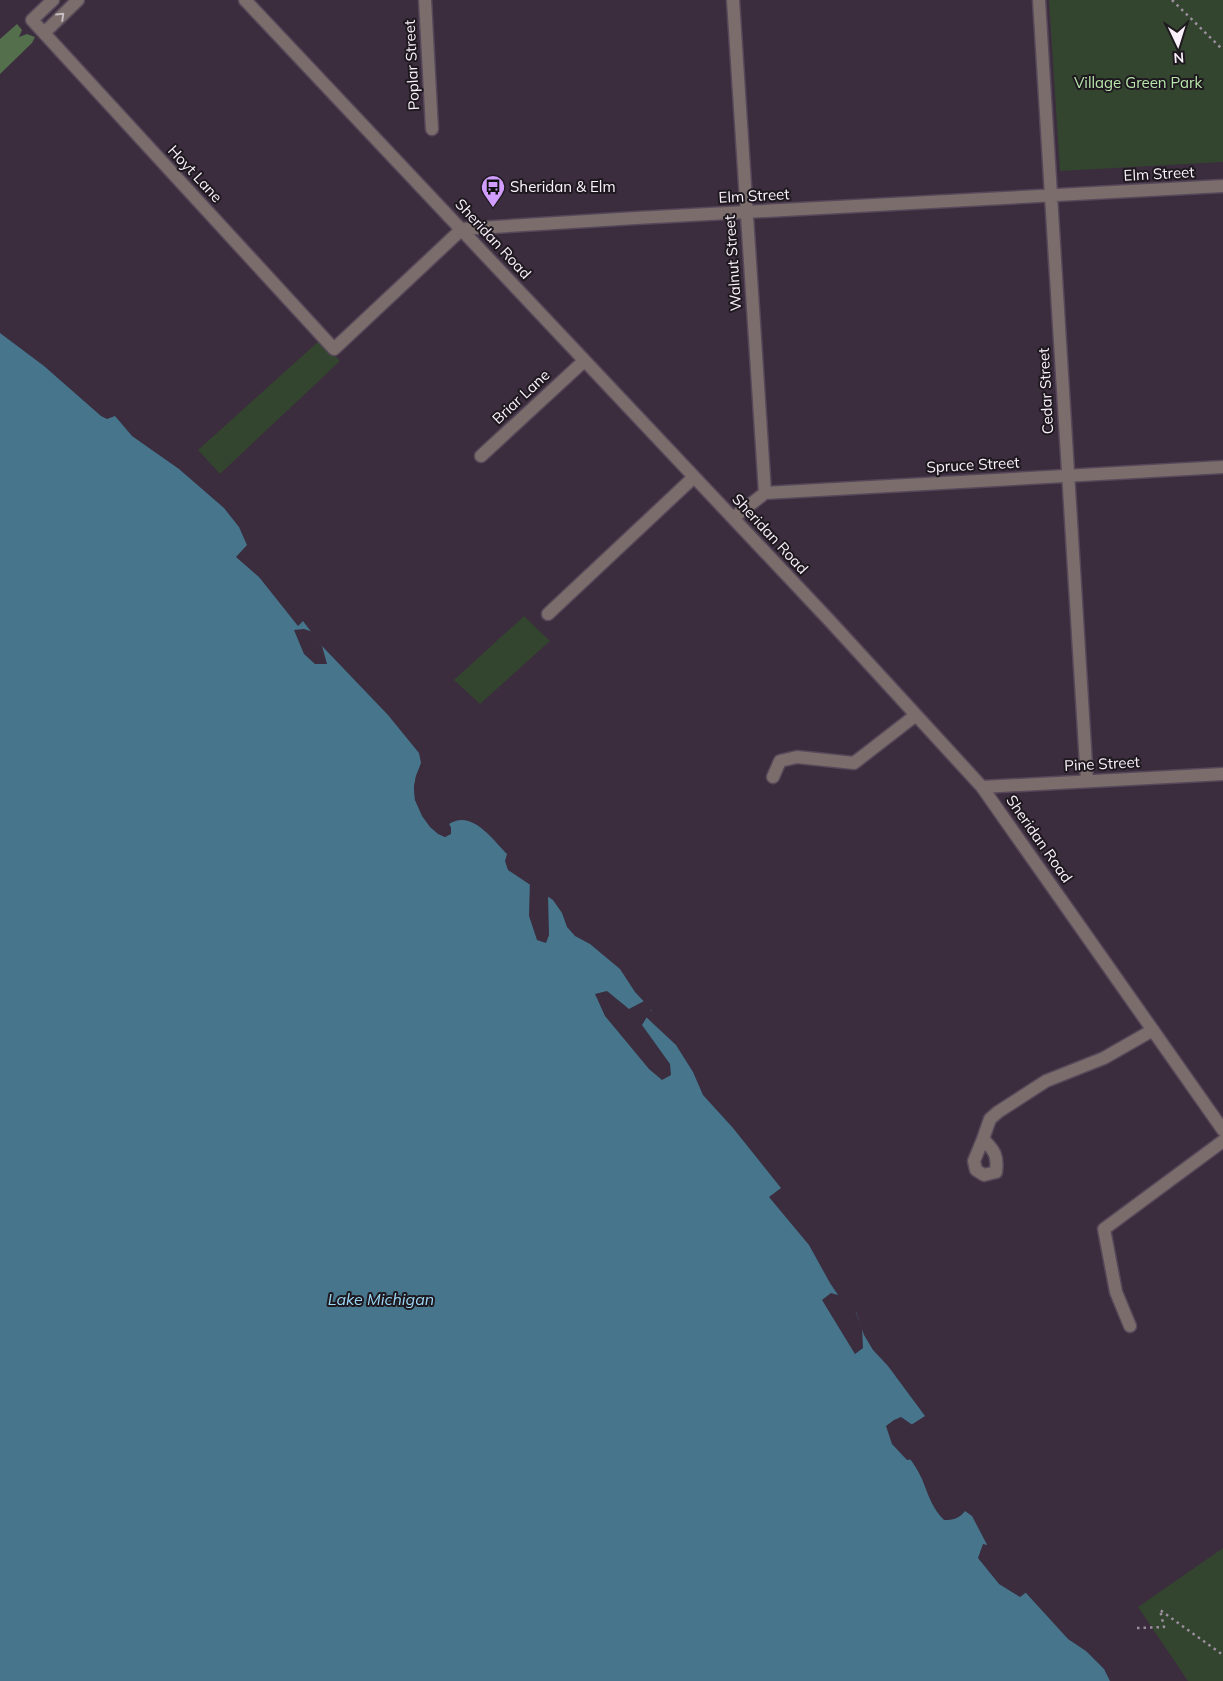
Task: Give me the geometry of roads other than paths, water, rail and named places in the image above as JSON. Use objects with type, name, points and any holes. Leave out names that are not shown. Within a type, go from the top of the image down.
[{"type":"street","name":"Hoyt Lane","points":[[53,0],[32,20],[334,349],[462,229]]},
{"type":"street","points":[[44,33],[78,0]]},
{"type":"street","name":"Sheridan Road","points":[[245,0],[733,518],[982,787],[1223,1130]]},
{"type":"street","name":"Poplar Street","points":[[425,0],[432,129]]},
{"type":"street","name":"Walnut Street","points":[[732,0],[765,493]]},
{"type":"street","name":"Cedar Street","points":[[1039,0],[1087,781]]},
{"type":"street","name":"Elm Street","points":[[462,229],[1223,186]]},
{"type":"street","name":"Briar Lane","points":[[480,456],[584,361]]},
{"type":"street","name":"Spruce Street","points":[[765,493],[1223,467]]},
{"type":"street","points":[[548,614],[694,477]]},
{"type":"street","points":[[733,518],[765,493]]},
{"type":"street","points":[[773,777],[780,761],[797,757],[854,763],[916,715]]},
{"type":"street","name":"Pine Street","points":[[982,787],[1223,774]]},
{"type":"street","points":[[983,1139],[990,1119],[1046,1081],[1104,1058],[1153,1030]]},
{"type":"street","points":[[1130,1326],[1116,1292],[1104,1229],[1223,1142]]},
{"type":"water","name":"Lake Michigan","points":[[0,333],[44,366],[101,416],[107,419],[115,416],[132,436],[179,469],[224,508],[239,527],[247,545],[236,557],[259,577],[298,626],[303,621],[322,646],[388,715],[419,753],[421,763],[414,787],[415,800],[431,827],[445,837],[451,833],[449,824],[458,820],[466,820],[474,823],[489,834],[507,854],[505,861],[508,870],[553,900],[562,913],[567,927],[575,936],[590,944],[620,969],[635,992],[652,1010],[645,1016],[676,1045],[693,1072],[703,1095],[733,1128],[781,1188],[769,1197],[809,1245],[846,1307],[856,1312],[864,1335],[873,1350],[888,1366],[925,1416],[891,1438],[916,1467],[936,1511],[944,1520],[956,1518],[965,1511],[972,1516],[994,1558],[1068,1639],[1086,1651],[1104,1669],[1110,1681],[0,1681]]},
{"type":"place","name":"Sheridan & Elm","points":[[493,208]]},
{"type":"park label","name":"Village Green Park","points":[[1138,83]]}]
